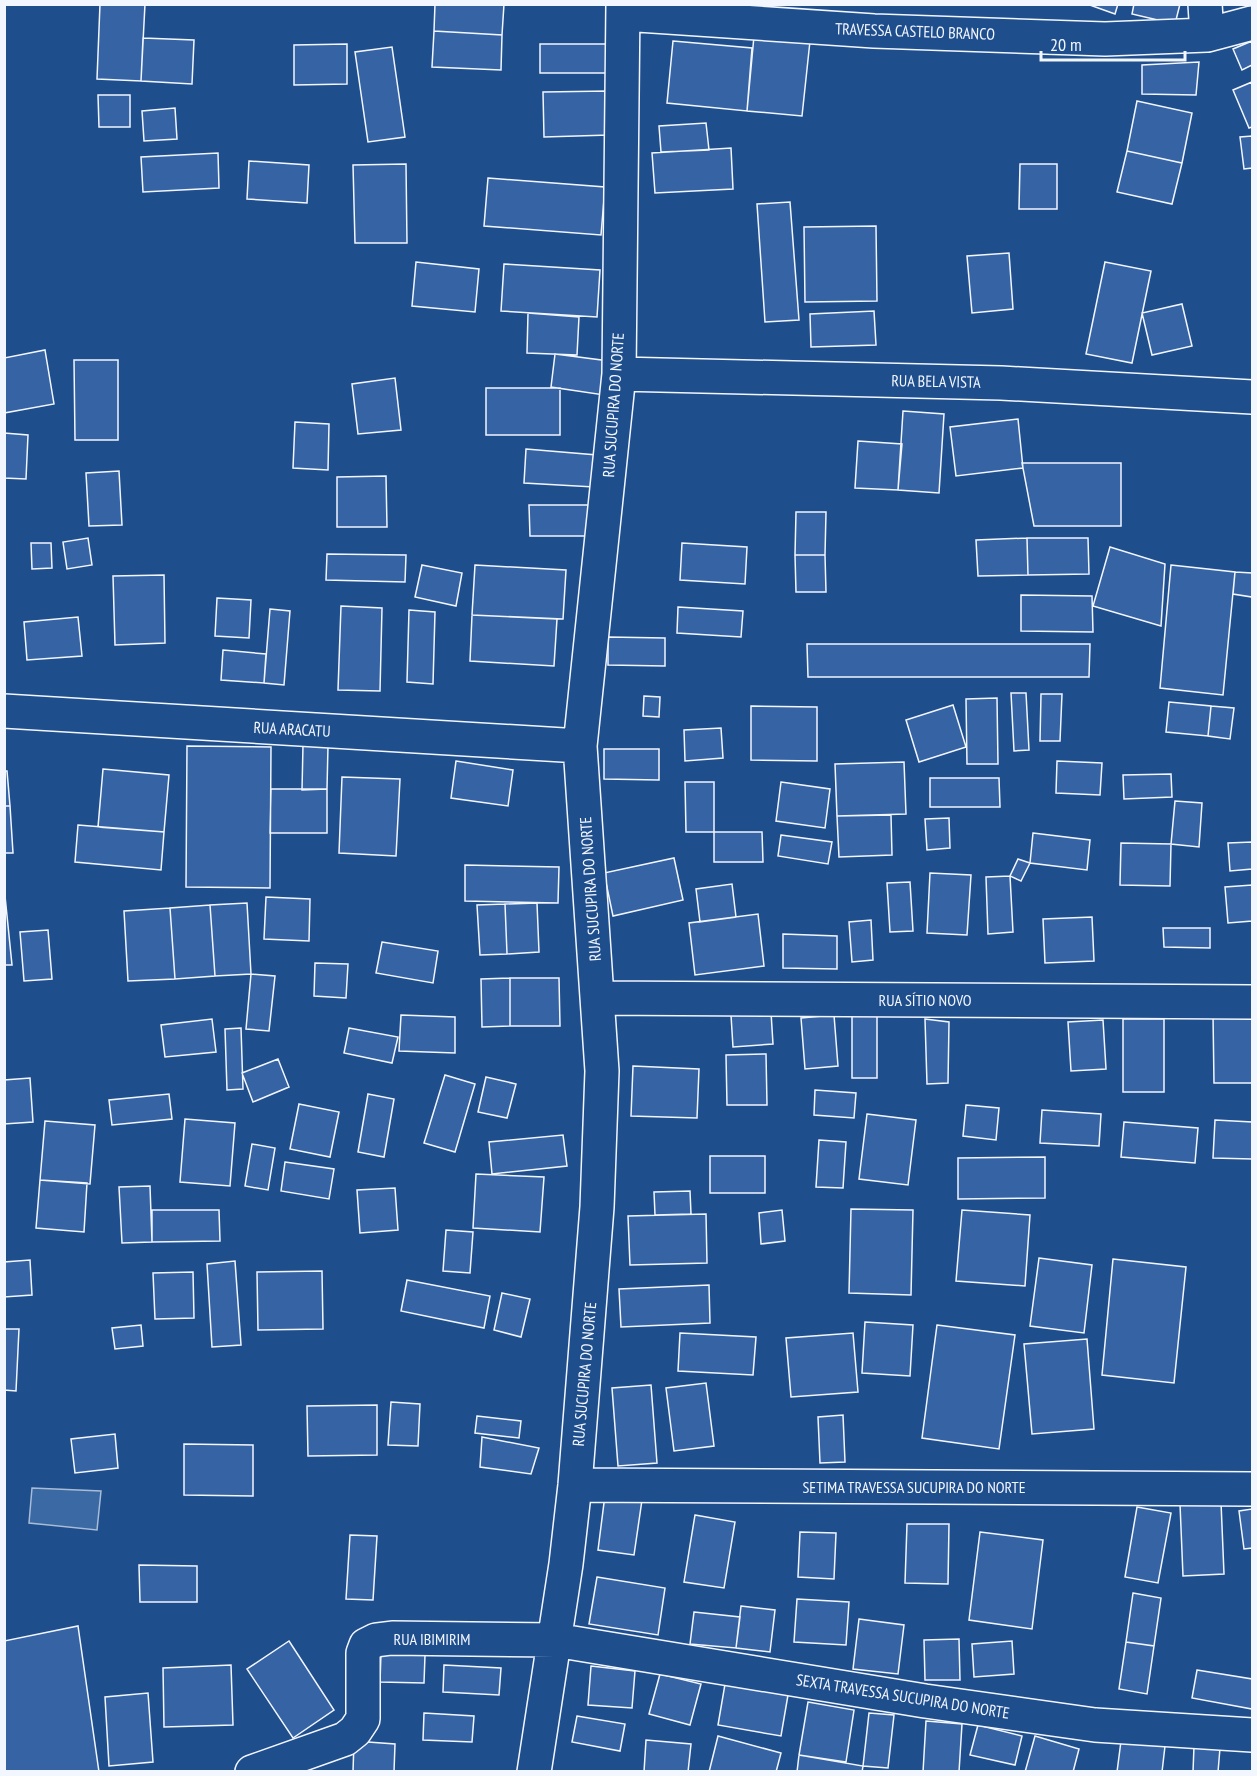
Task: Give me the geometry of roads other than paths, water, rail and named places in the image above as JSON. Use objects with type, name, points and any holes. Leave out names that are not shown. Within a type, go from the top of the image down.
[{"type":"street","name":"TRAVESSA CASTELO BRANCO","points":[[623,9],[874,31],[1105,39],[1206,20],[1252,23]]},
{"type":"street","name":"RUA SUCUPIRA DO NORTE","points":[[534,1772],[555,1640],[575,1485],[597,1207],[602,1071],[580,746],[619,374],[623,9]]},
{"type":"street","name":"RUA BELA VISTA","points":[[619,374],[1001,382],[1252,397]]},
{"type":"street","name":"RUA ARACATU","points":[[4,711],[580,746]]},
{"type":"street","name":"RUA SÍTIO NOVO","points":[[597,998],[1252,1002]]},
{"type":"street","name":"SETIMA TRAVESSA SUCUPIRA DO NORTE","points":[[575,1485],[1252,1488]]},
{"type":"street","name":"RUA IBIMIRIM","points":[[252,1772],[345,1739],[355,1731],[363,1719],[363,1653],[366,1645],[376,1640],[392,1638],[555,1640]]},
{"type":"street","name":"SEXTA TRAVESSA SUCUPIRA DO NORTE","points":[[555,1640],[925,1701],[1084,1723],[1252,1735]]},
{"type":"water","points":[[32,1488],[101,1491],[97,1530],[29,1523]]}]
